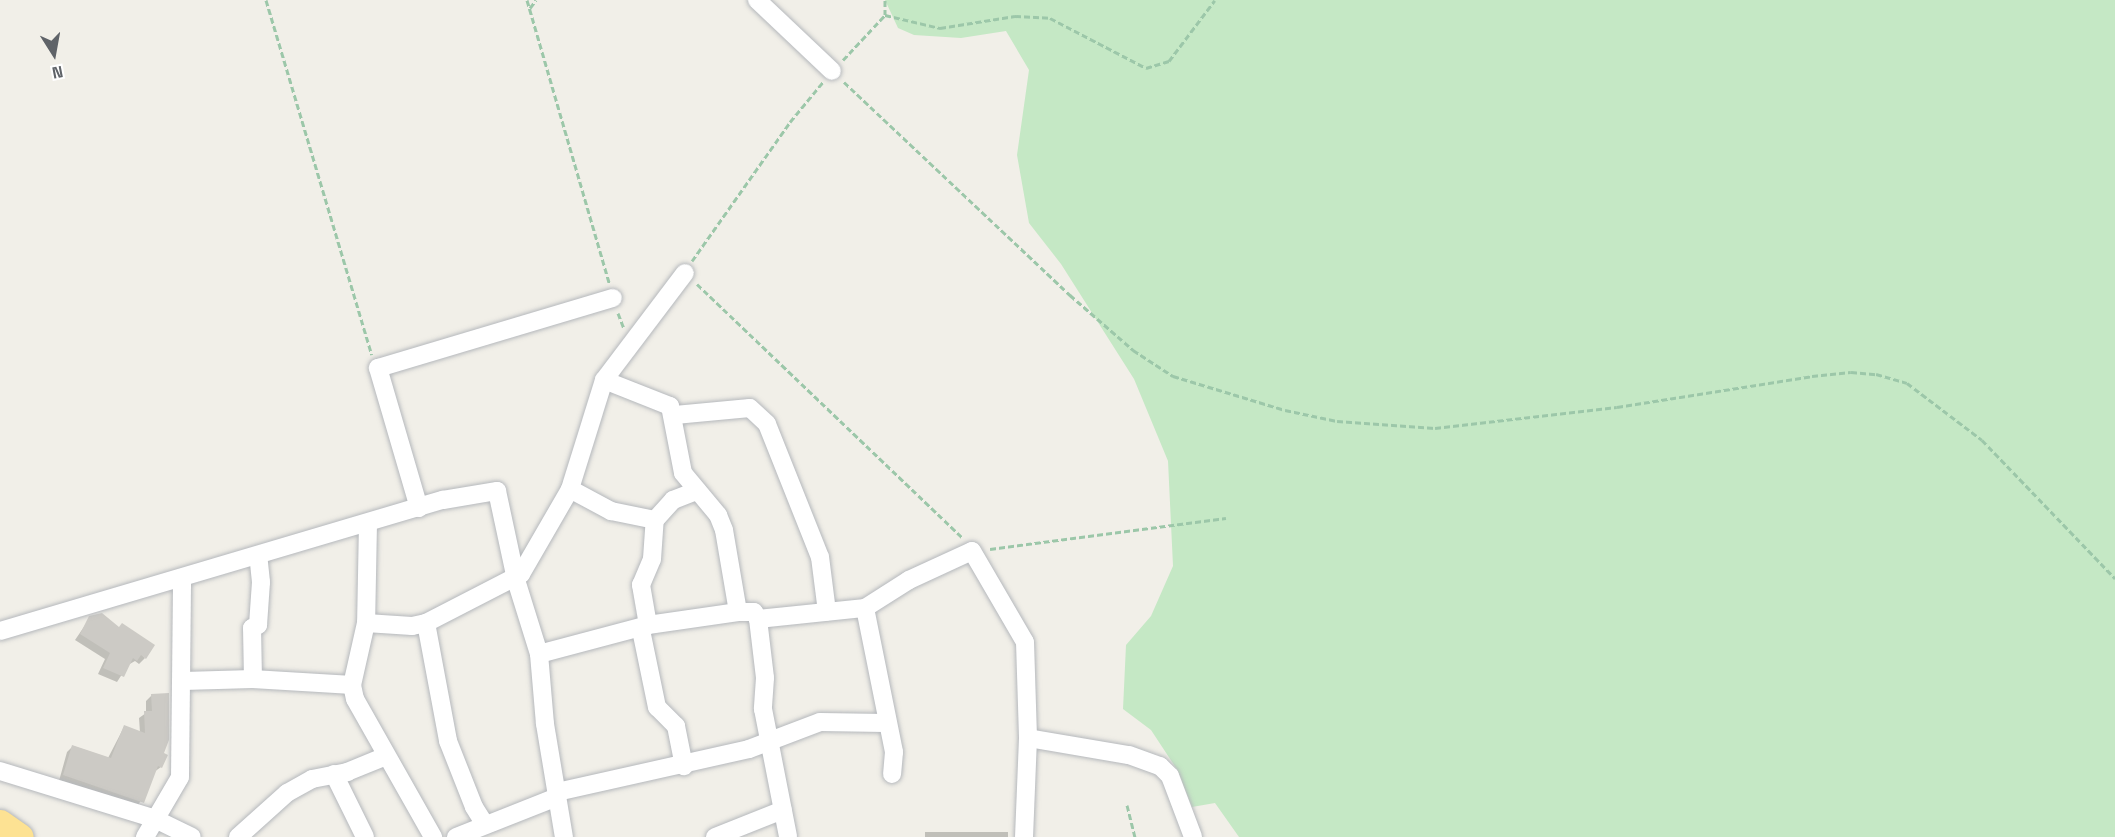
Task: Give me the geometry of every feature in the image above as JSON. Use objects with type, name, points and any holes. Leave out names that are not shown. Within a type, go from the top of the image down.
[{"type":"highway","points":[[0,823],[20,837]]},
{"type":"street","points":[[757,0],[832,71]]},
{"type":"street","points":[[366,623],[412,626],[426,623],[457,604],[516,580],[570,489],[604,380],[685,273]]},
{"type":"street","points":[[419,508],[378,368],[613,298]]},
{"type":"street","points":[[604,380],[670,406],[675,415],[683,473],[718,515],[724,530],[738,612]]},
{"type":"street","points":[[675,415],[750,408],[767,424],[820,557],[827,612]]},
{"type":"street","points":[[570,489],[611,511],[655,520]]},
{"type":"street","points":[[0,631],[182,580],[258,555],[419,508],[497,491],[516,580],[539,654],[545,724],[564,837]]},
{"type":"street","points":[[684,766],[676,726],[657,706],[641,585],[652,559],[655,520],[673,500],[697,491]]},
{"type":"street","points":[[368,523],[366,623],[352,685],[355,699],[431,836]]},
{"type":"street","points":[[758,619],[865,608],[909,580],[972,551],[1025,642],[1028,738],[1024,837]]},
{"type":"street","points":[[253,679],[252,628],[258,625],[261,582],[258,555]]},
{"type":"street","points":[[144,837],[153,818],[180,777],[183,681],[182,580]]},
{"type":"street","points":[[865,608],[885,723],[894,752],[892,774]]},
{"type":"street","points":[[539,654],[645,627],[738,612],[754,612],[758,619],[767,742],[788,837]]},
{"type":"street","points":[[426,623],[448,741],[474,807],[484,823]]},
{"type":"street","points":[[183,681],[253,679],[352,685]]},
{"type":"street","points":[[456,837],[484,823],[557,794],[684,766],[767,742],[830,720],[885,723]]},
{"type":"street","points":[[1028,738],[1129,755],[1160,766],[1170,776],[1193,837]]},
{"type":"street","points":[[238,837],[286,794],[312,779],[386,756]]},
{"type":"street","points":[[0,771],[153,818],[192,837]]},
{"type":"street","points":[[334,774],[365,837]]},
{"type":"street","points":[[715,837],[783,810]]},
{"type":"path","points":[[266,0],[378,368]]},
{"type":"path","points":[[527,0],[613,298],[630,347]]},
{"type":"path","points":[[530,8],[536,0]]},
{"type":"path","points":[[885,0],[885,15],[832,71],[790,122],[685,273],[957,529],[972,551],[1226,518]]},
{"type":"path","points":[[885,15],[940,28],[1015,16],[1050,18],[1146,68],[1169,61],[1215,0]]},
{"type":"path","points":[[832,71],[1070,295],[1134,350],[1173,376],[1285,410],[1337,421],[1435,428],[1617,407],[1812,376],[1851,372],[1876,374],[1906,383],[1982,440],[2115,578]]},
{"type":"path","points":[[1127,805],[1135,837]]},
{"type":"green space","points":[[885,0],[2115,0],[2115,837],[1239,837],[1215,803],[1192,807],[1178,771],[1151,730],[1123,709],[1126,645],[1151,616],[1173,566],[1168,461],[1134,379],[1061,264],[1029,223],[1017,155],[1029,70],[1006,31],[961,38],[914,35],[898,28]]},
{"type":"building","points":[[102,613],[119,627],[122,623],[155,645],[146,659],[141,655],[137,661],[133,658],[124,677],[103,668],[110,653],[80,634],[89,616]]},
{"type":"building","points":[[169,693],[169,740],[164,753],[168,755],[162,768],[158,766],[144,803],[63,775],[72,745],[111,758],[124,725],[145,733],[144,711],[152,711],[151,694]]}]
